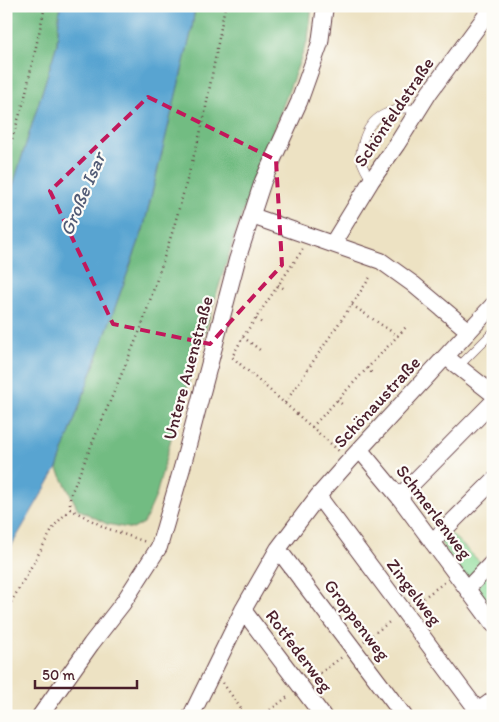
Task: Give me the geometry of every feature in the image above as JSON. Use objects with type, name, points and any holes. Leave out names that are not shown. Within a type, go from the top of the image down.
[{"type":"street","name":"Untere Auenstraße","points":[[40,716],[124,603],[159,547],[237,260],[264,181],[299,102],[320,43],[325,6]]},
{"type":"street","name":"Schönfeldstraße","points":[[333,243],[371,181],[435,85],[492,6]]},
{"type":"street","points":[[252,216],[381,261],[413,284],[469,331]]},
{"type":"street","name":"Schönaustraße","points":[[191,716],[243,610],[278,549],[318,496],[355,455],[452,362],[469,331],[493,305]]},
{"type":"street","points":[[452,362],[493,394]]},
{"type":"street","points":[[399,497],[493,402]]},
{"type":"street","name":"Schmerlenweg","points":[[355,455],[399,497],[493,624]]},
{"type":"street","points":[[432,542],[493,482]]},
{"type":"street","name":"Zingelweg","points":[[318,496],[474,713]]},
{"type":"street","name":"Groppenweg","points":[[278,549],[404,716]]},
{"type":"street","points":[[467,589],[493,562]]},
{"type":"street","name":"Rotfederweg","points":[[243,610],[323,716]]},
{"type":"street","points":[[474,713],[493,700]]},
{"type":"lane","points":[[371,181],[364,168],[360,154],[366,133],[373,122],[381,115],[392,111],[410,108],[419,109]]},
{"type":"lane","points":[[452,362],[493,332]]},
{"type":"path","points":[[6,158],[24,101],[45,6]]},
{"type":"path","points":[[6,611],[55,525],[70,509],[70,496],[142,328],[173,230],[203,123],[225,6]]},
{"type":"path","points":[[311,236],[243,337],[232,358],[312,427],[355,455]]},
{"type":"path","points":[[285,403],[371,276]]},
{"type":"path","points":[[278,285],[285,289]]},
{"type":"path","points":[[351,304],[398,336]]},
{"type":"path","points":[[256,319],[262,323]]},
{"type":"path","points":[[312,427],[406,328]]},
{"type":"path","points":[[243,337],[260,350]]},
{"type":"path","points":[[367,368],[372,373]]},
{"type":"path","points":[[338,400],[343,404]]},
{"type":"path","points":[[70,509],[106,528],[159,547]]},
{"type":"path","points":[[214,670],[246,716]]},
{"type":"highlighted area","points":[[148,97],[276,160],[282,265],[210,344],[113,324],[50,191]]},
{"type":"green space","points":[[6,6],[60,6],[57,44],[6,208]]},
{"type":"green space","points":[[195,6],[312,6],[308,39],[238,225],[174,427],[156,496],[144,523],[133,529],[107,524],[78,509],[57,468],[143,230],[192,29]]},
{"type":"green space","points":[[448,531],[483,565],[473,576],[465,577],[440,542]]},
{"type":"green space","points":[[487,572],[493,577],[493,615],[475,594],[476,582]]},
{"type":"water","name":"Große Isar","points":[[60,6],[195,6],[192,29],[143,230],[57,468],[6,555],[6,208],[57,44]]}]
